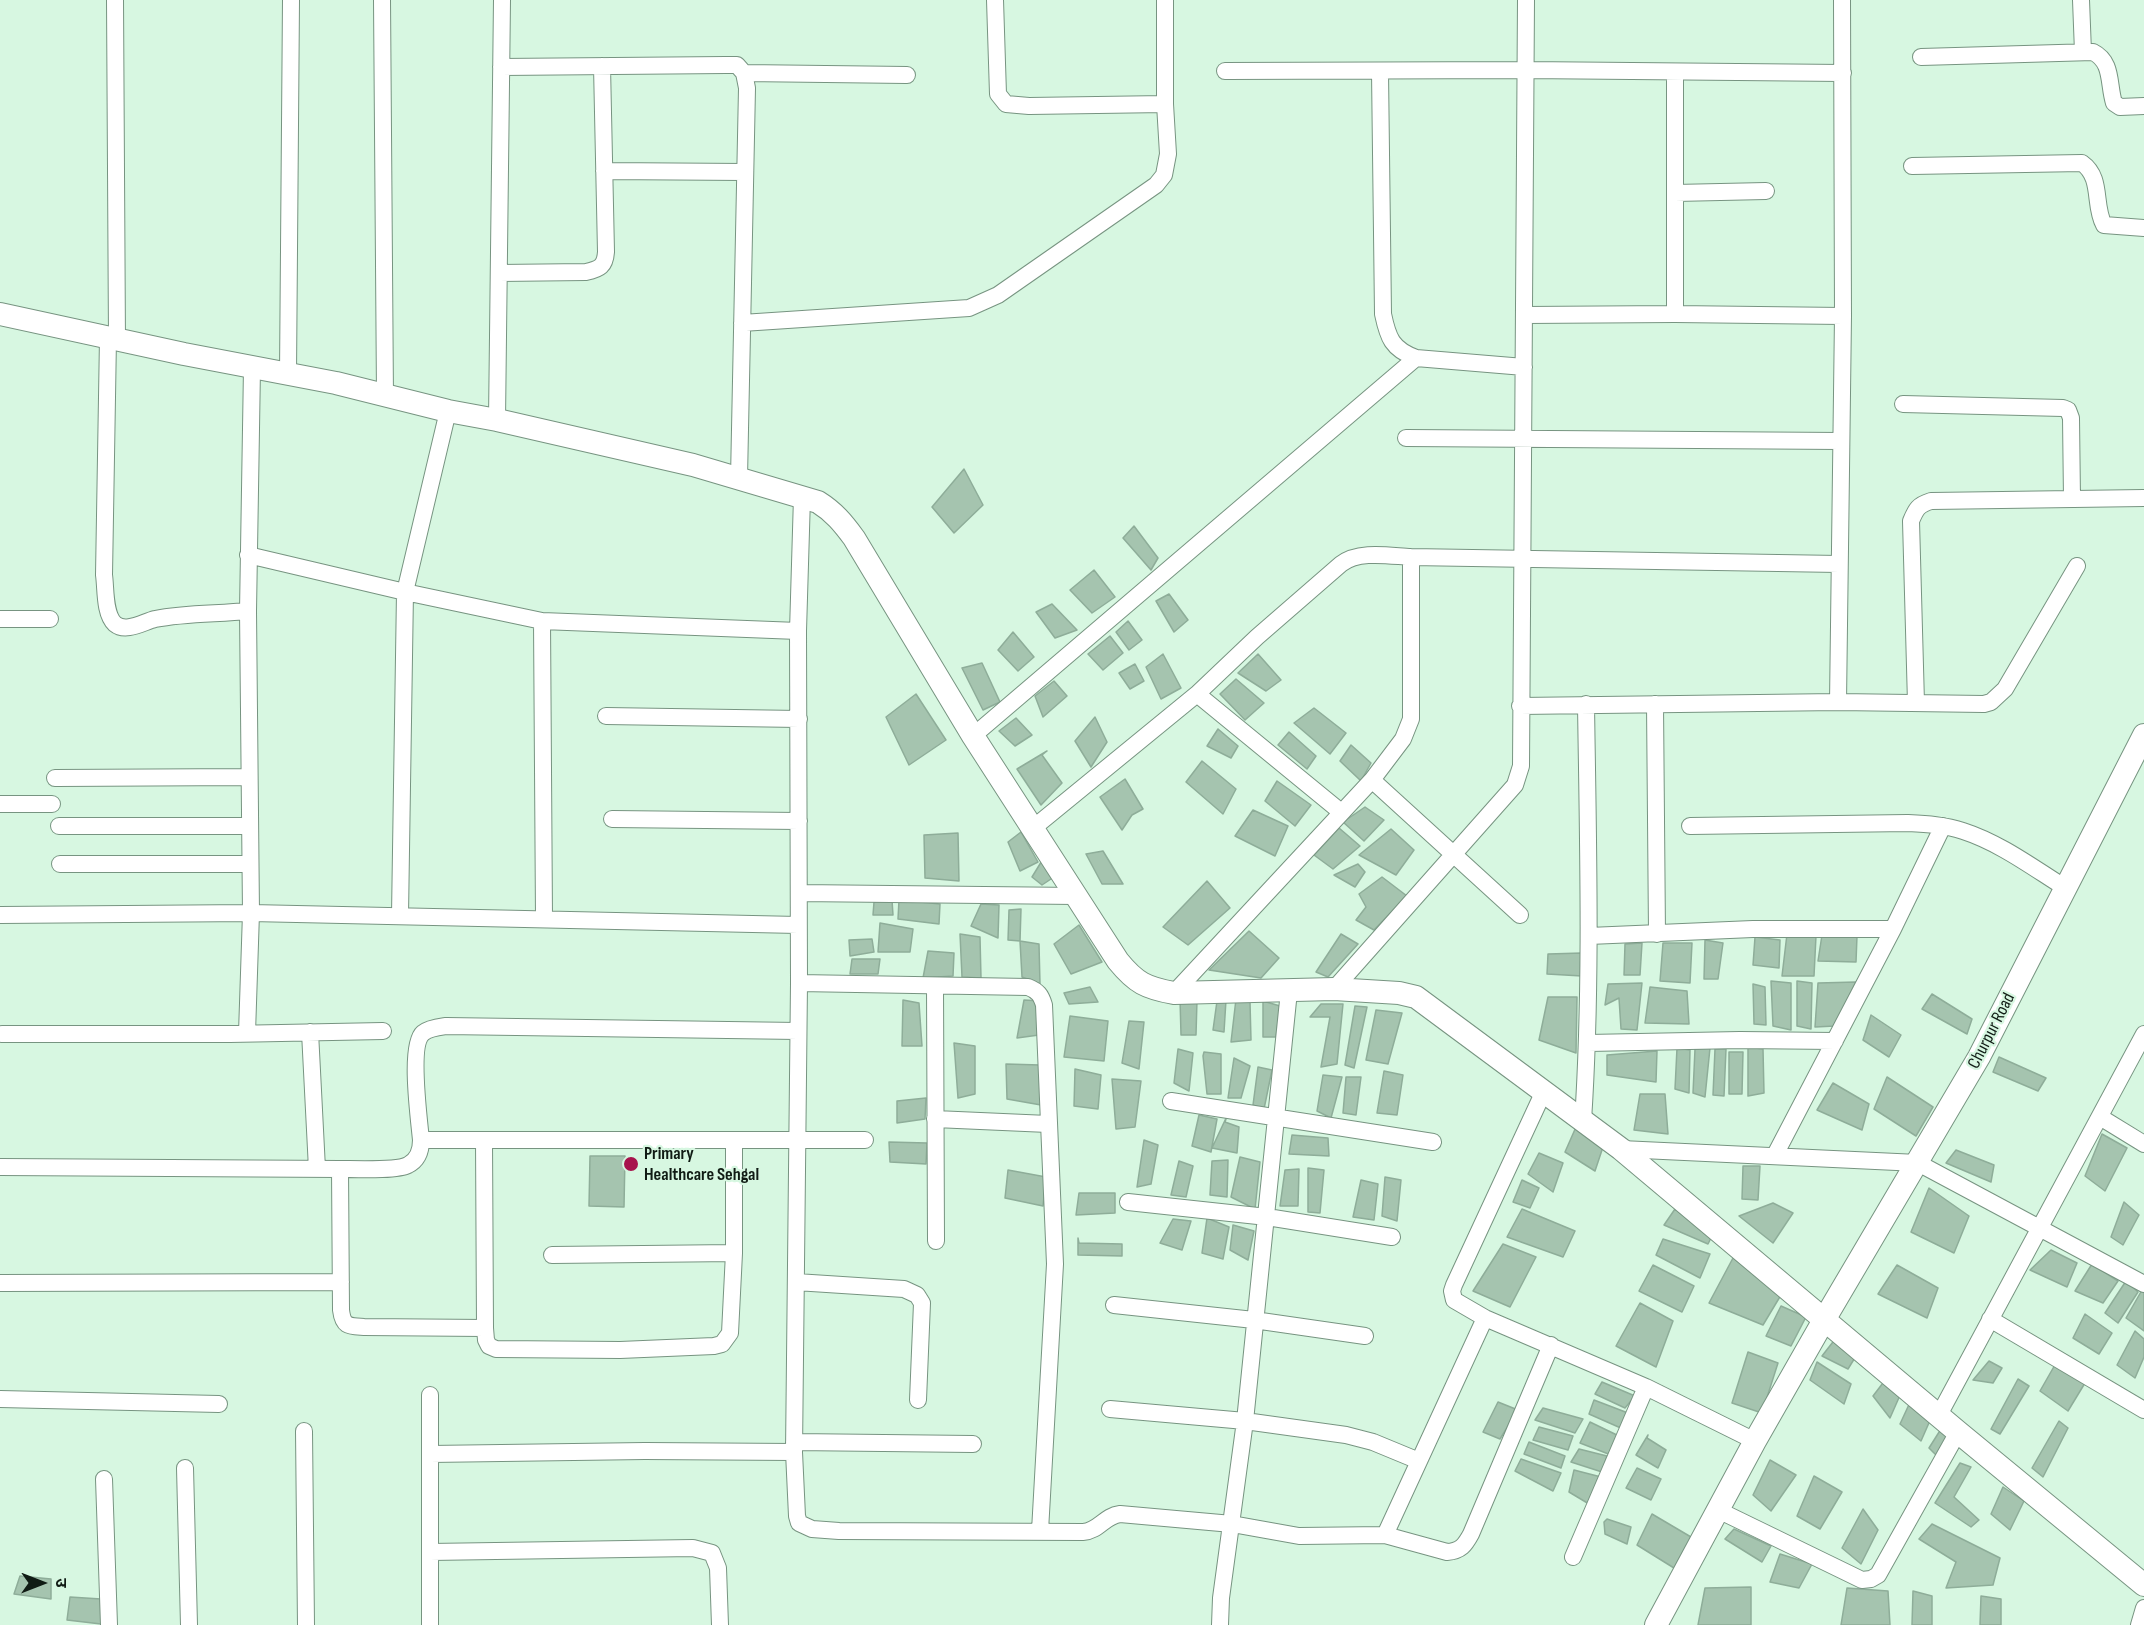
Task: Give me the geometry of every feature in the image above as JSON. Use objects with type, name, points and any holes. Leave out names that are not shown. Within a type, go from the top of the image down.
[{"type":"street","points":[[115,0],[112,339],[104,575],[109,610],[112,621],[126,628],[155,619],[248,611]]},
{"type":"street","points":[[288,374],[291,0]]},
{"type":"street","points":[[382,0],[385,396]]},
{"type":"street","points":[[497,420],[502,0]]},
{"type":"street","points":[[995,0],[998,94],[1006,104],[1029,106],[1165,104]]},
{"type":"street","points":[[742,323],[969,309],[989,300],[1155,185],[1164,175],[1167,165],[1165,0]]},
{"type":"street","points":[[1334,989],[1518,780],[1521,766],[1526,0]]},
{"type":"street","points":[[1838,702],[1843,316],[1842,0]]},
{"type":"street","points":[[2081,0],[2083,52]]},
{"type":"street","points":[[1921,57],[2093,52],[2101,56],[2107,64],[2114,103],[2120,106],[2144,106]]},
{"type":"street","points":[[501,67],[737,65],[744,73],[747,88],[739,478]]},
{"type":"street","points":[[499,273],[586,272],[598,270],[603,265],[606,252],[602,66]]},
{"type":"street","points":[[1225,71],[1526,70],[1843,73]]},
{"type":"street","points":[[1380,72],[1383,314],[1387,334],[1401,352],[1416,358],[1524,367]]},
{"type":"street","points":[[1676,72],[1676,314]]},
{"type":"street","points":[[744,73],[907,75]]},
{"type":"street","points":[[1912,166],[2082,163],[2095,177],[2100,218],[2104,225],[2144,228]]},
{"type":"street","points":[[604,171],[745,172]]},
{"type":"street","points":[[1676,193],[1766,191]]},
{"type":"street","points":[[0,314],[252,368],[336,383],[448,411],[693,465],[818,502],[832,511],[848,529],[1032,829],[1129,974],[1137,982],[1147,987],[1174,993],[1334,989],[1399,993],[1416,998],[1544,1090],[1621,1149],[2144,1585]]},
{"type":"street","points":[[1525,315],[1843,316]]},
{"type":"street","points":[[973,736],[1416,358]]},
{"type":"street","points":[[247,1033],[251,913],[248,555],[252,368]]},
{"type":"street","points":[[1903,405],[2063,408],[2068,410],[2071,418],[2072,499]]},
{"type":"street","points":[[400,915],[405,592],[448,411]]},
{"type":"street","points":[[1406,438],[1524,437],[1841,441]]},
{"type":"street","points":[[802,497],[798,631],[799,983],[794,1447],[799,1523],[812,1529],[839,1531],[1090,1532],[1099,1527],[1108,1517],[1120,1514],[1232,1524],[1299,1536],[1385,1535],[1447,1552],[1461,1549],[1471,1534],[1551,1345]]},
{"type":"street","points":[[1916,703],[1911,521],[1916,509],[1931,501],[2144,498]]},
{"type":"street","points":[[248,555],[542,621],[798,631]]},
{"type":"street","points":[[1032,829],[1197,694],[1257,637],[1346,560],[1360,556],[1411,556],[1523,560],[1839,564]]},
{"type":"street","points":[[1174,993],[1372,780],[1403,740],[1411,719],[1411,556]]},
{"type":"street","points":[[1520,706],[1838,702],[1984,705],[2005,689],[2077,566]]},
{"type":"street","points":[[0,619],[50,619]]},
{"type":"street","points":[[542,621],[544,918]]},
{"type":"street","points":[[1197,694],[1341,812]]},
{"type":"street","points":[[1655,704],[1657,934]]},
{"type":"street","points":[[1583,1122],[1588,1043],[1589,936],[1586,705]]},
{"type":"street","points":[[606,716],[799,719]]},
{"type":"street","name":"Churpur Road","points":[[1656,1625],[1755,1441],[1824,1320],[1980,1057],[2064,887],[2144,735]]},
{"type":"street","points":[[55,778],[249,777]]},
{"type":"street","points":[[1372,780],[1520,915]]},
{"type":"street","points":[[0,804],[52,804]]},
{"type":"street","points":[[612,819],[799,821]]},
{"type":"street","points":[[1690,826],[1908,823],[1943,826],[1964,831],[1988,841],[2064,887]]},
{"type":"street","points":[[59,826],[250,826]]},
{"type":"street","points":[[1775,1155],[1893,929],[1943,826]]},
{"type":"street","points":[[60,864],[250,864]]},
{"type":"street","points":[[799,893],[1076,896]]},
{"type":"street","points":[[0,915],[251,913],[798,924]]},
{"type":"street","points":[[1589,936],[1753,929],[1893,929]]},
{"type":"street","points":[[799,983],[1028,987],[1037,990],[1041,996],[1044,1005],[1055,1264],[1040,1532]]},
{"type":"street","points":[[936,986],[936,1241]]},
{"type":"street","points":[[1220,1625],[1221,1598],[1245,1421],[1289,991]]},
{"type":"street","points":[[0,1167],[393,1168],[408,1165],[421,1149],[416,1051],[417,1043],[423,1033],[431,1029],[446,1026],[798,1031]]},
{"type":"street","points":[[3,1034],[383,1031]]},
{"type":"street","points":[[310,1032],[317,1169]]},
{"type":"street","points":[[1939,1415],[2144,1035]]},
{"type":"street","points":[[1588,1043],[1835,1041]]},
{"type":"street","points":[[1544,1090],[1452,1291],[1454,1300],[1485,1318],[1646,1387],[1755,1441]]},
{"type":"street","points":[[1172,1101],[1433,1142]]},
{"type":"street","points":[[2100,1117],[2144,1144]]},
{"type":"street","points":[[935,1119],[1048,1124]]},
{"type":"street","points":[[421,1140],[865,1140]]},
{"type":"street","points":[[484,1140],[485,1328],[489,1346],[620,1350],[714,1347],[722,1344],[730,1333],[734,1253],[734,1140]]},
{"type":"street","points":[[1621,1149],[1918,1163],[2144,1284]]},
{"type":"street","points":[[340,1169],[342,1319],[351,1327],[485,1328]]},
{"type":"street","points":[[1128,1202],[1267,1218],[1392,1237]]},
{"type":"street","points":[[552,1255],[734,1253]]},
{"type":"street","points":[[0,1283],[341,1282]]},
{"type":"street","points":[[796,1282],[904,1289],[917,1294],[922,1303],[918,1400]]},
{"type":"street","points":[[1114,1305],[1254,1320],[1365,1336]]},
{"type":"street","points":[[1385,1535],[1485,1318]]},
{"type":"street","points":[[1990,1319],[2144,1410]]},
{"type":"street","points":[[1573,1557],[1646,1387]]},
{"type":"street","points":[[430,1395],[430,1625]]},
{"type":"street","points":[[0,1399],[219,1404]]},
{"type":"street","points":[[1110,1409],[1245,1421],[1360,1438],[1419,1461]]},
{"type":"street","points":[[304,1431],[306,1625]]},
{"type":"street","points":[[1719,1510],[1862,1580],[1871,1579],[1878,1575],[1958,1432]]},
{"type":"street","points":[[430,1454],[973,1444]]},
{"type":"street","points":[[185,1468],[189,1625]]},
{"type":"street","points":[[104,1479],[109,1625]]},
{"type":"street","points":[[430,1552],[693,1548],[704,1550],[712,1553],[718,1568],[720,1625]]},
{"type":"street","points":[[2139,1625],[2144,1608]]},
{"type":"building","points":[[964,469],[983,505],[954,533],[932,507]]},
{"type":"building","points":[[1134,526],[1158,558],[1151,570],[1123,538]]},
{"type":"building","points":[[1094,570],[1115,597],[1092,613],[1070,590]]},
{"type":"building","points":[[1169,594],[1188,620],[1174,632],[1156,601]]},
{"type":"building","points":[[1052,604],[1077,630],[1055,638],[1036,612]]},
{"type":"building","points":[[1128,621],[1142,640],[1129,650],[1116,632]]},
{"type":"building","points":[[1013,632],[1034,657],[1018,671],[998,650]]},
{"type":"building","points":[[1110,636],[1123,653],[1103,670],[1088,654]]},
{"type":"building","points":[[1163,654],[1181,688],[1161,699],[1146,667]]},
{"type":"building","points":[[1258,654],[1281,680],[1266,691],[1238,673]]},
{"type":"building","points":[[982,663],[1000,702],[983,710],[962,668]]},
{"type":"building","points":[[1135,664],[1144,681],[1130,689],[1119,673]]},
{"type":"building","points":[[1236,679],[1264,703],[1245,720],[1220,694]]},
{"type":"building","points":[[1054,681],[1067,696],[1043,717],[1035,696]]},
{"type":"building","points":[[916,694],[946,740],[909,765],[886,717]]},
{"type":"building","points":[[1314,708],[1346,733],[1330,754],[1294,723]]},
{"type":"building","points":[[1095,717],[1107,742],[1091,767],[1075,741]]},
{"type":"building","points":[[1016,718],[1032,735],[1015,746],[999,731]]},
{"type":"building","points":[[1218,729],[1238,746],[1231,758],[1207,746]]},
{"type":"building","points":[[1289,732],[1316,756],[1307,769],[1278,745]]},
{"type":"building","points":[[1351,745],[1371,763],[1361,781],[1340,761]]},
{"type":"building","points":[[1047,751],[1042,755],[1062,783],[1041,805],[1017,769]]},
{"type":"building","points":[[1202,761],[1236,789],[1223,814],[1186,782]]},
{"type":"building","points":[[1125,779],[1143,809],[1132,815],[1122,830],[1100,797]]},
{"type":"building","points":[[1277,781],[1311,805],[1295,826],[1265,801]]},
{"type":"building","points":[[1365,807],[1384,820],[1364,841],[1343,822]]},
{"type":"building","points":[[1253,810],[1288,826],[1275,856],[1235,836]]},
{"type":"building","points":[[1339,828],[1360,846],[1333,869],[1314,855]]},
{"type":"building","points":[[1391,829],[1414,850],[1396,875],[1359,855]]},
{"type":"building","points":[[1021,832],[1038,862],[1020,871],[1008,842]]},
{"type":"building","points":[[958,833],[959,881],[925,878],[924,835]]},
{"type":"building","points":[[1103,851],[1123,884],[1102,884],[1086,854]]},
{"type":"building","points":[[1043,859],[1054,877],[1042,885],[1032,877]]},
{"type":"building","points":[[1358,864],[1365,872],[1355,887],[1334,875]]},
{"type":"building","points":[[1382,877],[1407,896],[1374,930],[1356,920],[1366,907],[1359,894]]},
{"type":"building","points":[[1207,881],[1230,908],[1188,945],[1163,927]]},
{"type":"building","points":[[892,900],[893,915],[873,915],[874,902]]},
{"type":"building","points":[[899,900],[940,904],[939,924],[898,919]]},
{"type":"building","points":[[981,904],[999,905],[998,938],[971,926]]},
{"type":"building","points":[[1021,909],[1020,941],[1008,940],[1009,910]]},
{"type":"building","points":[[880,923],[913,929],[910,952],[878,952]]},
{"type":"building","points":[[1079,925],[1102,962],[1071,974],[1054,944]]},
{"type":"building","points":[[1249,931],[1279,958],[1261,978],[1209,970]]},
{"type":"building","points":[[960,934],[980,937],[981,978],[962,977]]},
{"type":"building","points":[[1341,934],[1358,944],[1328,977],[1316,972]]},
{"type":"building","points":[[1787,934],[1816,936],[1814,976],[1782,976]]},
{"type":"building","points":[[1822,935],[1857,936],[1856,962],[1818,961]]},
{"type":"building","points":[[1755,937],[1780,940],[1779,968],[1753,965]]},
{"type":"building","points":[[872,939],[874,952],[850,956],[849,940]]},
{"type":"building","points":[[1705,940],[1723,943],[1718,979],[1704,979]]},
{"type":"building","points":[[1020,941],[1039,944],[1040,984],[1022,977]]},
{"type":"building","points":[[1642,943],[1640,975],[1624,975],[1625,944]]},
{"type":"building","points":[[1663,943],[1692,943],[1690,983],[1660,981]]},
{"type":"building","points":[[928,951],[954,953],[953,976],[923,978]]},
{"type":"building","points":[[1582,953],[1582,976],[1547,974],[1548,954]]},
{"type":"building","points":[[852,959],[880,959],[878,974],[850,974]]},
{"type":"building","points":[[1771,981],[1791,983],[1791,1030],[1773,1026]]},
{"type":"building","points":[[1797,981],[1812,983],[1811,1029],[1797,1026]]},
{"type":"building","points":[[1856,982],[1835,1026],[1815,1027],[1818,983]]},
{"type":"building","points":[[1642,983],[1637,1030],[1621,1029],[1619,998],[1605,1005],[1608,984]]},
{"type":"building","points":[[1753,984],[1765,987],[1766,1025],[1754,1024]]},
{"type":"building","points":[[1090,987],[1098,1002],[1069,1004],[1064,993]]},
{"type":"building","points":[[1650,987],[1687,991],[1689,1024],[1645,1023]]},
{"type":"building","points":[[1932,994],[1972,1019],[1967,1034],[1922,1009]]},
{"type":"building","points":[[1548,997],[1577,997],[1576,1053],[1539,1040]]},
{"type":"building","points":[[1180,999],[1197,1000],[1196,1035],[1181,1035]]},
{"type":"building","points":[[1236,999],[1250,1002],[1251,1040],[1231,1042]]},
{"type":"building","points":[[903,1000],[919,1003],[922,1046],[902,1046]]},
{"type":"building","points":[[1024,1000],[1043,1001],[1039,1035],[1017,1038]]},
{"type":"building","points":[[1226,1000],[1224,1032],[1213,1030],[1217,1001]]},
{"type":"building","points":[[1263,1001],[1280,1006],[1276,1037],[1263,1037]]},
{"type":"building","points":[[1321,1004],[1343,1004],[1337,1064],[1321,1067],[1330,1017],[1310,1017]]},
{"type":"building","points":[[1355,1006],[1367,1007],[1354,1068],[1345,1065]]},
{"type":"building","points":[[1376,1010],[1402,1013],[1388,1064],[1366,1060]]},
{"type":"building","points":[[1871,1015],[1901,1035],[1889,1057],[1863,1040]]},
{"type":"building","points":[[1070,1016],[1108,1021],[1104,1061],[1064,1057]]},
{"type":"building","points":[[1129,1021],[1144,1022],[1139,1069],[1122,1063]]},
{"type":"building","points":[[954,1043],[975,1046],[975,1094],[958,1098]]},
{"type":"building","points":[[1748,1047],[1763,1049],[1764,1093],[1748,1096]]},
{"type":"building","points":[[1677,1048],[1690,1050],[1689,1093],[1675,1089]]},
{"type":"building","points":[[1710,1048],[1705,1097],[1693,1093],[1695,1049]]},
{"type":"building","points":[[1178,1049],[1193,1053],[1189,1091],[1174,1083]]},
{"type":"building","points":[[1715,1049],[1726,1049],[1724,1096],[1713,1095]]},
{"type":"building","points":[[1657,1051],[1656,1082],[1607,1075],[1607,1055]]},
{"type":"building","points":[[1204,1052],[1221,1054],[1221,1094],[1207,1094]]},
{"type":"building","points":[[1729,1052],[1743,1052],[1742,1094],[1729,1094]]},
{"type":"building","points":[[1999,1057],[2046,1078],[2038,1091],[1993,1072]]},
{"type":"building","points":[[1234,1058],[1250,1066],[1241,1098],[1228,1098]]},
{"type":"building","points":[[1006,1064],[1040,1065],[1041,1105],[1007,1099]]},
{"type":"building","points":[[1258,1067],[1272,1070],[1264,1109],[1253,1105]]},
{"type":"building","points":[[1075,1069],[1101,1075],[1098,1109],[1074,1106]]},
{"type":"building","points":[[1384,1071],[1403,1075],[1397,1115],[1377,1113]]},
{"type":"building","points":[[1323,1075],[1342,1077],[1331,1118],[1317,1111]]},
{"type":"building","points":[[1346,1077],[1361,1077],[1356,1115],[1343,1113]]},
{"type":"building","points":[[1887,1077],[1933,1107],[1916,1136],[1874,1109]]},
{"type":"building","points":[[1112,1079],[1141,1081],[1135,1127],[1116,1129]]},
{"type":"building","points":[[1833,1083],[1869,1104],[1862,1130],[1817,1110]]},
{"type":"building","points":[[1640,1094],[1665,1094],[1668,1134],[1634,1130]]},
{"type":"building","points":[[926,1098],[925,1119],[897,1123],[897,1101]]},
{"type":"building","points":[[1199,1115],[1217,1119],[1211,1152],[1192,1146]]},
{"type":"building","points":[[1227,1116],[1225,1122],[1239,1127],[1237,1153],[1212,1148]]},
{"type":"building","points":[[1576,1127],[1604,1144],[1595,1171],[1565,1152]]},
{"type":"building","points":[[2102,1134],[2127,1148],[2105,1191],[2085,1176]]},
{"type":"building","points":[[1292,1135],[1328,1138],[1329,1156],[1289,1154]]},
{"type":"building","points":[[1144,1140],[1158,1145],[1151,1184],[1137,1187]]},
{"type":"building","points":[[889,1142],[927,1143],[926,1164],[890,1162]]},
{"type":"building","points":[[1956,1150],[1994,1165],[1991,1182],[1946,1163]]},
{"type":"building","points":[[1539,1153],[1563,1163],[1553,1192],[1528,1174]]},
{"type":"building","points":[[590,1156],[625,1156],[624,1207],[589,1206]]},
{"type":"building","points":[[1240,1157],[1260,1162],[1255,1209],[1231,1197]]},
{"type":"building","points":[[1228,1160],[1227,1197],[1210,1195],[1212,1161]]},
{"type":"building","points":[[1179,1161],[1193,1166],[1186,1197],[1171,1195]]},
{"type":"building","points":[[1743,1166],[1760,1166],[1758,1200],[1742,1199]]},
{"type":"building","points":[[1308,1168],[1324,1170],[1320,1213],[1308,1212]]},
{"type":"building","points":[[1299,1169],[1298,1206],[1280,1206],[1285,1170]]},
{"type":"building","points":[[1008,1170],[1046,1177],[1043,1206],[1005,1198]]},
{"type":"building","points":[[1385,1177],[1401,1180],[1397,1221],[1382,1216]]},
{"type":"building","points":[[1361,1180],[1378,1184],[1374,1220],[1353,1217]]},
{"type":"building","points":[[1522,1180],[1539,1188],[1530,1208],[1513,1202]]},
{"type":"building","points":[[1929,1188],[1969,1216],[1954,1253],[1911,1232]]},
{"type":"building","points":[[1079,1193],[1115,1193],[1115,1213],[1076,1215]]},
{"type":"building","points":[[2124,1202],[2139,1215],[2123,1245],[2111,1237]]},
{"type":"building","points":[[1773,1203],[1793,1213],[1773,1243],[1739,1216]]},
{"type":"building","points":[[1522,1209],[1575,1231],[1563,1257],[1507,1237]]},
{"type":"building","points":[[1675,1209],[1711,1238],[1708,1244],[1664,1225]]},
{"type":"building","points":[[1207,1218],[1229,1227],[1223,1259],[1202,1253]]},
{"type":"building","points":[[1173,1219],[1191,1221],[1182,1250],[1160,1243]]},
{"type":"building","points":[[1233,1225],[1254,1231],[1248,1260],[1230,1250]]},
{"type":"building","points":[[1078,1238],[1079,1243],[1122,1244],[1122,1256],[1078,1255]]},
{"type":"building","points":[[1663,1239],[1710,1254],[1700,1278],[1656,1255]]},
{"type":"building","points":[[1503,1244],[1536,1257],[1510,1307],[1473,1291]]},
{"type":"building","points":[[2051,1250],[2077,1263],[2067,1287],[2030,1270]]},
{"type":"building","points":[[1733,1258],[1781,1295],[1763,1325],[1709,1303]]},
{"type":"building","points":[[2092,1264],[2118,1281],[2103,1303],[2075,1291]]},
{"type":"building","points":[[1653,1265],[1694,1286],[1682,1312],[1639,1291]]},
{"type":"building","points":[[1897,1265],[1938,1288],[1927,1318],[1878,1294]]},
{"type":"building","points":[[2126,1281],[2138,1292],[2118,1323],[2105,1313]]},
{"type":"building","points":[[2142,1290],[2144,1291],[2144,1331],[2126,1318]]},
{"type":"building","points":[[1640,1303],[1673,1321],[1656,1367],[1616,1346]]},
{"type":"building","points":[[1781,1306],[1806,1317],[1791,1346],[1766,1336]]},
{"type":"building","points":[[2085,1314],[2112,1333],[2099,1354],[2073,1338]]},
{"type":"building","points":[[2135,1331],[2144,1339],[2144,1357],[2135,1378],[2117,1365]]},
{"type":"building","points":[[1836,1338],[1856,1356],[1848,1369],[1822,1356]]},
{"type":"building","points":[[1748,1352],[1778,1363],[1762,1413],[1732,1403]]},
{"type":"building","points":[[1989,1361],[2002,1368],[1993,1383],[1973,1380]]},
{"type":"building","points":[[1817,1362],[1851,1384],[1844,1404],[1810,1380]]},
{"type":"building","points":[[2056,1363],[2085,1383],[2068,1411],[2040,1391]]},
{"type":"building","points":[[1886,1379],[1901,1393],[1890,1418],[1873,1396]]},
{"type":"building","points":[[2018,1379],[2029,1386],[2000,1434],[1991,1429]]},
{"type":"building","points":[[1602,1382],[1635,1396],[1625,1408],[1595,1394]]},
{"type":"building","points":[[1912,1398],[1932,1416],[1921,1441],[1900,1424]]},
{"type":"building","points":[[1594,1400],[1628,1413],[1623,1429],[1589,1414]]},
{"type":"building","points":[[1498,1402],[1518,1410],[1500,1439],[1483,1432]]},
{"type":"building","points":[[1543,1408],[1583,1419],[1575,1433],[1535,1420]]},
{"type":"building","points":[[2059,1421],[2068,1428],[2043,1477],[2032,1468]]},
{"type":"building","points":[[1590,1422],[1621,1437],[1611,1455],[1580,1443]]},
{"type":"building","points":[[1539,1427],[1573,1436],[1568,1450],[1533,1440]]},
{"type":"building","points":[[1941,1429],[1952,1435],[1939,1458],[1929,1448]]},
{"type":"building","points":[[1648,1435],[1647,1438],[1666,1450],[1658,1468],[1636,1455]]},
{"type":"building","points":[[1529,1442],[1565,1456],[1561,1468],[1524,1454]]},
{"type":"building","points":[[1579,1449],[1607,1456],[1602,1472],[1571,1462]]},
{"type":"building","points":[[1521,1459],[1561,1473],[1553,1491],[1515,1471]]},
{"type":"building","points":[[1770,1460],[1796,1475],[1771,1511],[1753,1495]]},
{"type":"building","points":[[1960,1463],[1971,1467],[1954,1497],[1979,1520],[1971,1527],[1935,1503]]},
{"type":"building","points":[[1637,1468],[1661,1479],[1651,1500],[1626,1488]]},
{"type":"building","points":[[1574,1470],[1605,1478],[1589,1504],[1569,1492]]},
{"type":"building","points":[[1814,1476],[1842,1492],[1820,1529],[1797,1516]]},
{"type":"building","points":[[2003,1487],[2024,1501],[2010,1530],[1991,1514]]},
{"type":"building","points":[[1863,1509],[1878,1530],[1861,1564],[1842,1548]]},
{"type":"building","points":[[1652,1514],[1691,1537],[1674,1568],[1637,1545]]},
{"type":"building","points":[[1607,1519],[1631,1527],[1627,1544],[1605,1534],[1604,1522]]},
{"type":"building","points":[[1932,1524],[2000,1558],[1993,1585],[1946,1588],[1956,1562],[1919,1539]]},
{"type":"building","points":[[1734,1529],[1771,1546],[1762,1562],[1725,1539]]},
{"type":"building","points":[[1780,1554],[1812,1564],[1799,1588],[1770,1582]]},
{"type":"building","points":[[20,1576],[51,1579],[51,1599],[14,1594]]},
{"type":"building","points":[[1751,1587],[1751,1625],[1698,1625],[1705,1588]]},
{"type":"building","points":[[1847,1588],[1888,1591],[1890,1625],[1841,1625]]},
{"type":"building","points":[[1913,1591],[1932,1596],[1932,1625],[1912,1625]]},
{"type":"building","points":[[1981,1596],[2001,1599],[2001,1625],[1980,1625]]},
{"type":"building","points":[[70,1597],[101,1599],[101,1624],[67,1620]]},
{"type":"place","name":"Primary Healthcare Sehgal","points":[[631,1164]]}]
